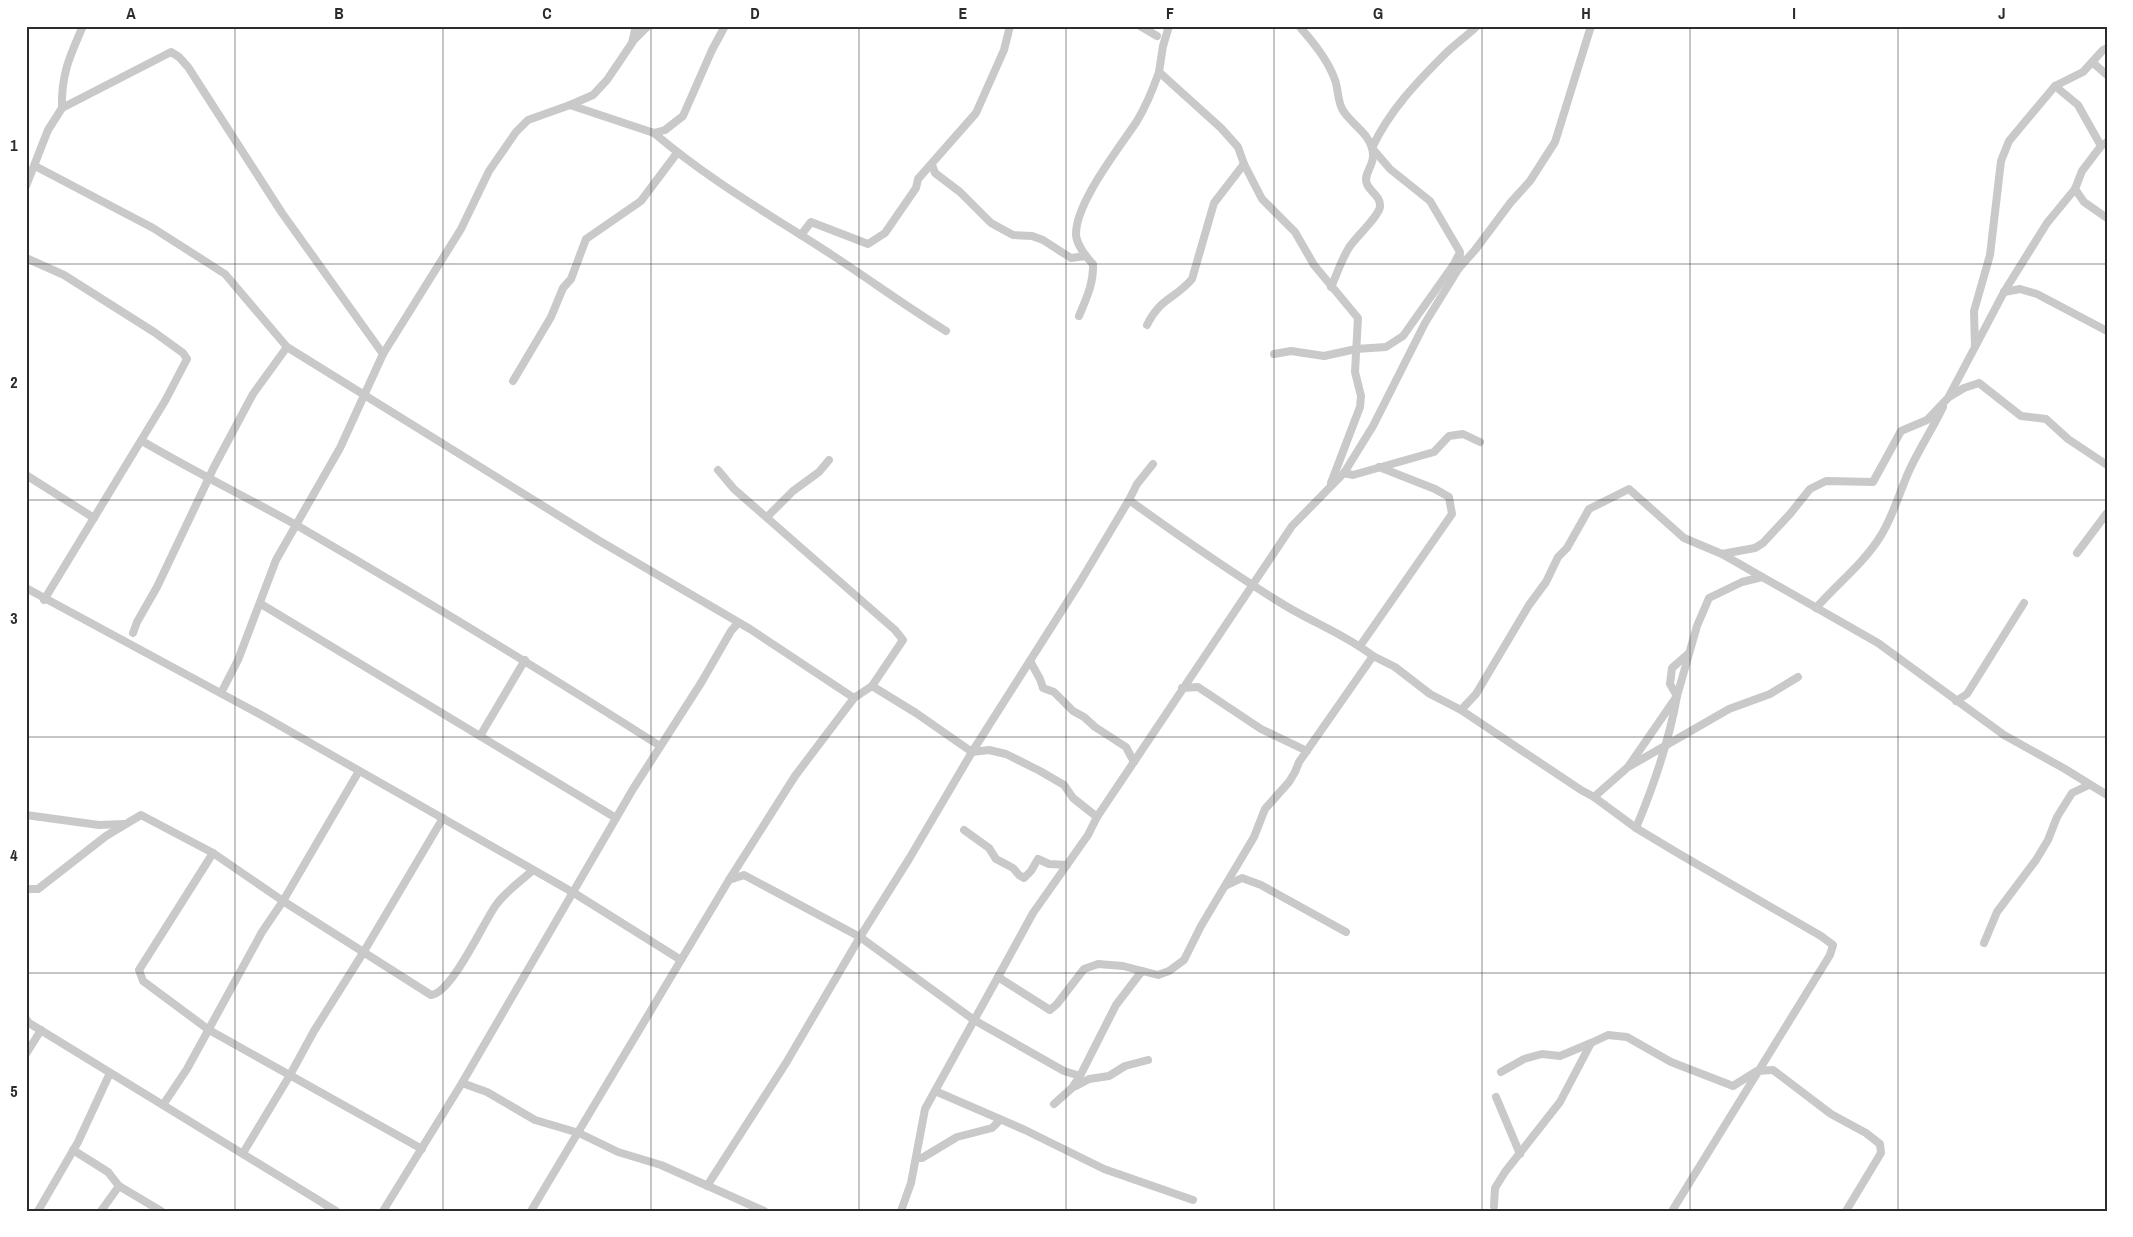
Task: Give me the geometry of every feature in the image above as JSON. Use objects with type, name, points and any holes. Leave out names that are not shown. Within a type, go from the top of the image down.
[{"type":"street","points":[[62,108],[65,68],[83,26]]},
{"type":"street","points":[[632,43],[636,26]]},
{"type":"street","points":[[221,693],[238,660],[261,604],[276,560],[340,448],[383,354],[461,229],[489,171],[516,132],[528,120],[593,95],[607,80],[632,43],[648,26]]},
{"type":"street","points":[[654,133],[665,130],[683,116],[712,50],[725,26]]},
{"type":"street","points":[[801,235],[811,222],[868,244],[885,234],[916,188],[918,179],[976,113],[1004,50],[1010,26]]},
{"type":"street","points":[[1140,26],[1157,36]]},
{"type":"street","points":[[1078,316],[1091,288],[1094,264],[1086,256],[1076,236],[1078,221],[1087,199],[1126,134],[1136,121],[1159,72],[1163,46],[1169,26]]},
{"type":"street","points":[[1299,26],[1328,66],[1335,81],[1337,96],[1344,111],[1366,136],[1372,148],[1390,169],[1430,201],[1460,252],[1459,268]]},
{"type":"street","points":[[1330,287],[1350,246],[1367,228],[1379,209],[1380,203],[1376,194],[1367,185],[1366,175],[1374,161],[1372,148],[1385,123],[1400,101],[1446,53],[1477,26]]},
{"type":"street","points":[[902,1211],[911,1184],[925,1109],[1033,913],[1088,835],[1097,817],[1182,688],[1292,526],[1344,472],[1373,426],[1425,323],[1459,268],[1530,181],[1555,142],[1591,26]]},
{"type":"street","points":[[1975,347],[1974,311],[1990,255],[2001,161],[2009,141],[2056,86],[2083,72],[2107,48]]},
{"type":"street","points":[[26,186],[48,130],[62,108],[171,52],[179,57],[188,67],[282,213],[383,354]]},
{"type":"street","points":[[2092,62],[2107,75]]},
{"type":"street","points":[[1159,72],[1221,128],[1238,147],[1244,164],[1262,199],[1295,232],[1314,265],[1330,287],[1358,318],[1355,372],[1361,396],[1360,407],[1329,488]]},
{"type":"street","points":[[1816,608],[1858,566],[1880,537],[1895,508],[1909,470],[2004,292],[2047,223],[2075,189],[2082,171],[2104,144],[2078,105],[2056,86]]},
{"type":"street","points":[[570,105],[654,133],[677,153],[710,177],[946,331]]},
{"type":"street","points":[[513,382],[551,317],[563,288],[571,279],[586,239],[641,201],[677,153]]},
{"type":"street","points":[[1147,325],[1154,311],[1192,279],[1214,203],[1244,164]]},
{"type":"street","points":[[932,165],[935,173],[960,192],[991,223],[1013,235],[1032,236],[1043,240],[1071,258],[1086,256]]},
{"type":"street","points":[[35,166],[153,228],[225,274],[287,347],[598,540],[703,600],[854,698]]},
{"type":"street","points":[[2075,189],[2084,202],[2107,218]]},
{"type":"street","points":[[1274,354],[1291,351],[1324,356],[1356,349],[1386,347],[1403,336],[1454,264],[1460,252]]},
{"type":"street","points":[[26,258],[64,275],[154,332],[184,353],[187,359],[142,440],[44,600]]},
{"type":"street","points":[[2004,292],[2020,289],[2037,294],[2107,331]]},
{"type":"street","points":[[133,633],[253,394],[287,347]]},
{"type":"street","points":[[1722,554],[1755,548],[1790,514],[1810,489],[1826,481],[1872,482],[1901,431],[1927,420],[1948,398],[1964,388],[1979,383],[2020,416],[2046,419],[2068,439],[2107,465]]},
{"type":"street","points":[[1344,472],[1353,475],[1434,452],[1449,436],[1463,434],[1480,442]]},
{"type":"street","points":[[142,440],[296,525],[525,660],[660,746]]},
{"type":"street","points":[[767,517],[793,491],[819,472],[829,460]]},
{"type":"street","points":[[707,1186],[786,1063],[860,937],[910,860],[972,752],[1030,661],[1137,484],[1153,464]]},
{"type":"street","points":[[1360,646],[1452,514],[1449,497],[1435,489],[1379,467]]},
{"type":"street","points":[[531,1211],[729,880],[795,776],[854,698],[872,686],[903,640],[895,630],[734,489],[718,470]]},
{"type":"street","points":[[26,475],[94,518]]},
{"type":"street","points":[[1461,710],[1476,694],[1529,605],[1546,582],[1558,557],[1567,548],[1589,509],[1629,489],[1684,538],[1722,554],[1878,643],[2004,735],[2107,795]]},
{"type":"street","points":[[1129,500],[1281,604],[1395,667],[1430,694],[1461,710],[1594,797],[1636,828],[1821,936],[1833,945],[1830,955],[1672,1211]]},
{"type":"street","points":[[2077,553],[2107,513]]},
{"type":"street","points":[[1636,828],[1667,746],[1677,696],[1697,626],[1709,598],[1742,582],[1762,577]]},
{"type":"street","points":[[26,588],[44,600],[221,693],[442,818],[574,893],[681,960]]},
{"type":"street","points":[[1956,701],[1967,694],[2024,603]]},
{"type":"street","points":[[261,604],[616,818]]},
{"type":"street","points":[[383,1211],[462,1083],[616,818],[701,683],[731,631],[738,623]]},
{"type":"street","points":[[1677,696],[1670,684],[1672,668],[1689,654]]},
{"type":"street","points":[[998,977],[1050,1010],[1058,1004],[1084,969],[1098,964],[1123,966],[1158,975],[1169,971],[1184,960],[1201,926],[1254,836],[1266,809],[1289,782],[1307,751],[1373,656]]},
{"type":"street","points":[[480,736],[525,660]]},
{"type":"street","points":[[1030,661],[1043,688],[1054,692],[1073,712],[1084,717],[1095,727],[1126,747],[1134,762]]},
{"type":"street","points":[[1594,797],[1628,767],[1729,709],[1770,694],[1798,677]]},
{"type":"street","points":[[872,686],[916,713],[972,752],[988,750],[1006,754],[1040,771],[1064,785],[1072,798],[1097,817]]},
{"type":"street","points":[[1182,688],[1198,687],[1262,729],[1307,751]]},
{"type":"street","points":[[1628,767],[1677,696]]},
{"type":"street","points":[[163,1105],[209,1030],[262,932],[283,901],[359,771]]},
{"type":"street","points":[[1984,943],[1997,912],[2036,860],[2048,840],[2057,817],[2072,793],[2089,785]]},
{"type":"street","points":[[26,815],[99,825],[125,824]]},
{"type":"street","points":[[26,889],[38,889],[98,842],[141,815],[213,853],[363,953],[426,993],[435,995],[458,971],[496,904],[533,870]]},
{"type":"street","points":[[242,1153],[442,818]]},
{"type":"street","points":[[964,830],[989,848],[996,859],[1013,868],[1024,878],[1038,859],[1049,864],[1067,865]]},
{"type":"street","points":[[213,853],[139,970],[143,981],[209,1030],[422,1149]]},
{"type":"street","points":[[729,880],[744,874],[860,937],[974,1020],[1064,1071],[1080,1076]]},
{"type":"street","points":[[1225,886],[1242,878],[1261,885],[1346,932]]},
{"type":"street","points":[[1072,1088],[1116,1006],[1142,971]]},
{"type":"street","points":[[26,1019],[29,1023],[336,1211]]},
{"type":"street","points":[[26,1054],[42,1030]]},
{"type":"street","points":[[1501,1072],[1524,1059],[1542,1054],[1560,1056],[1608,1035],[1627,1037],[1672,1062],[1733,1086],[1757,1071],[1774,1070],[1831,1114],[1866,1133],[1880,1144],[1881,1152],[1846,1211]]},
{"type":"street","points":[[1494,1206],[1495,1188],[1505,1172],[1560,1102],[1591,1043]]},
{"type":"street","points":[[1054,1104],[1072,1088],[1090,1078],[1109,1076],[1125,1066],[1148,1060]]},
{"type":"street","points":[[38,1211],[73,1150],[110,1073]]},
{"type":"street","points":[[462,1083],[488,1092],[535,1120],[579,1133],[618,1152],[661,1166],[764,1211]]},
{"type":"street","points":[[935,1091],[1025,1130],[1104,1169],[1193,1200]]},
{"type":"street","points":[[1496,1097],[1520,1154]]},
{"type":"street","points":[[916,1158],[922,1158],[957,1137],[992,1128],[1000,1120]]},
{"type":"street","points":[[73,1150],[108,1172],[119,1186],[161,1211]]},
{"type":"street","points":[[101,1211],[119,1186]]}]
